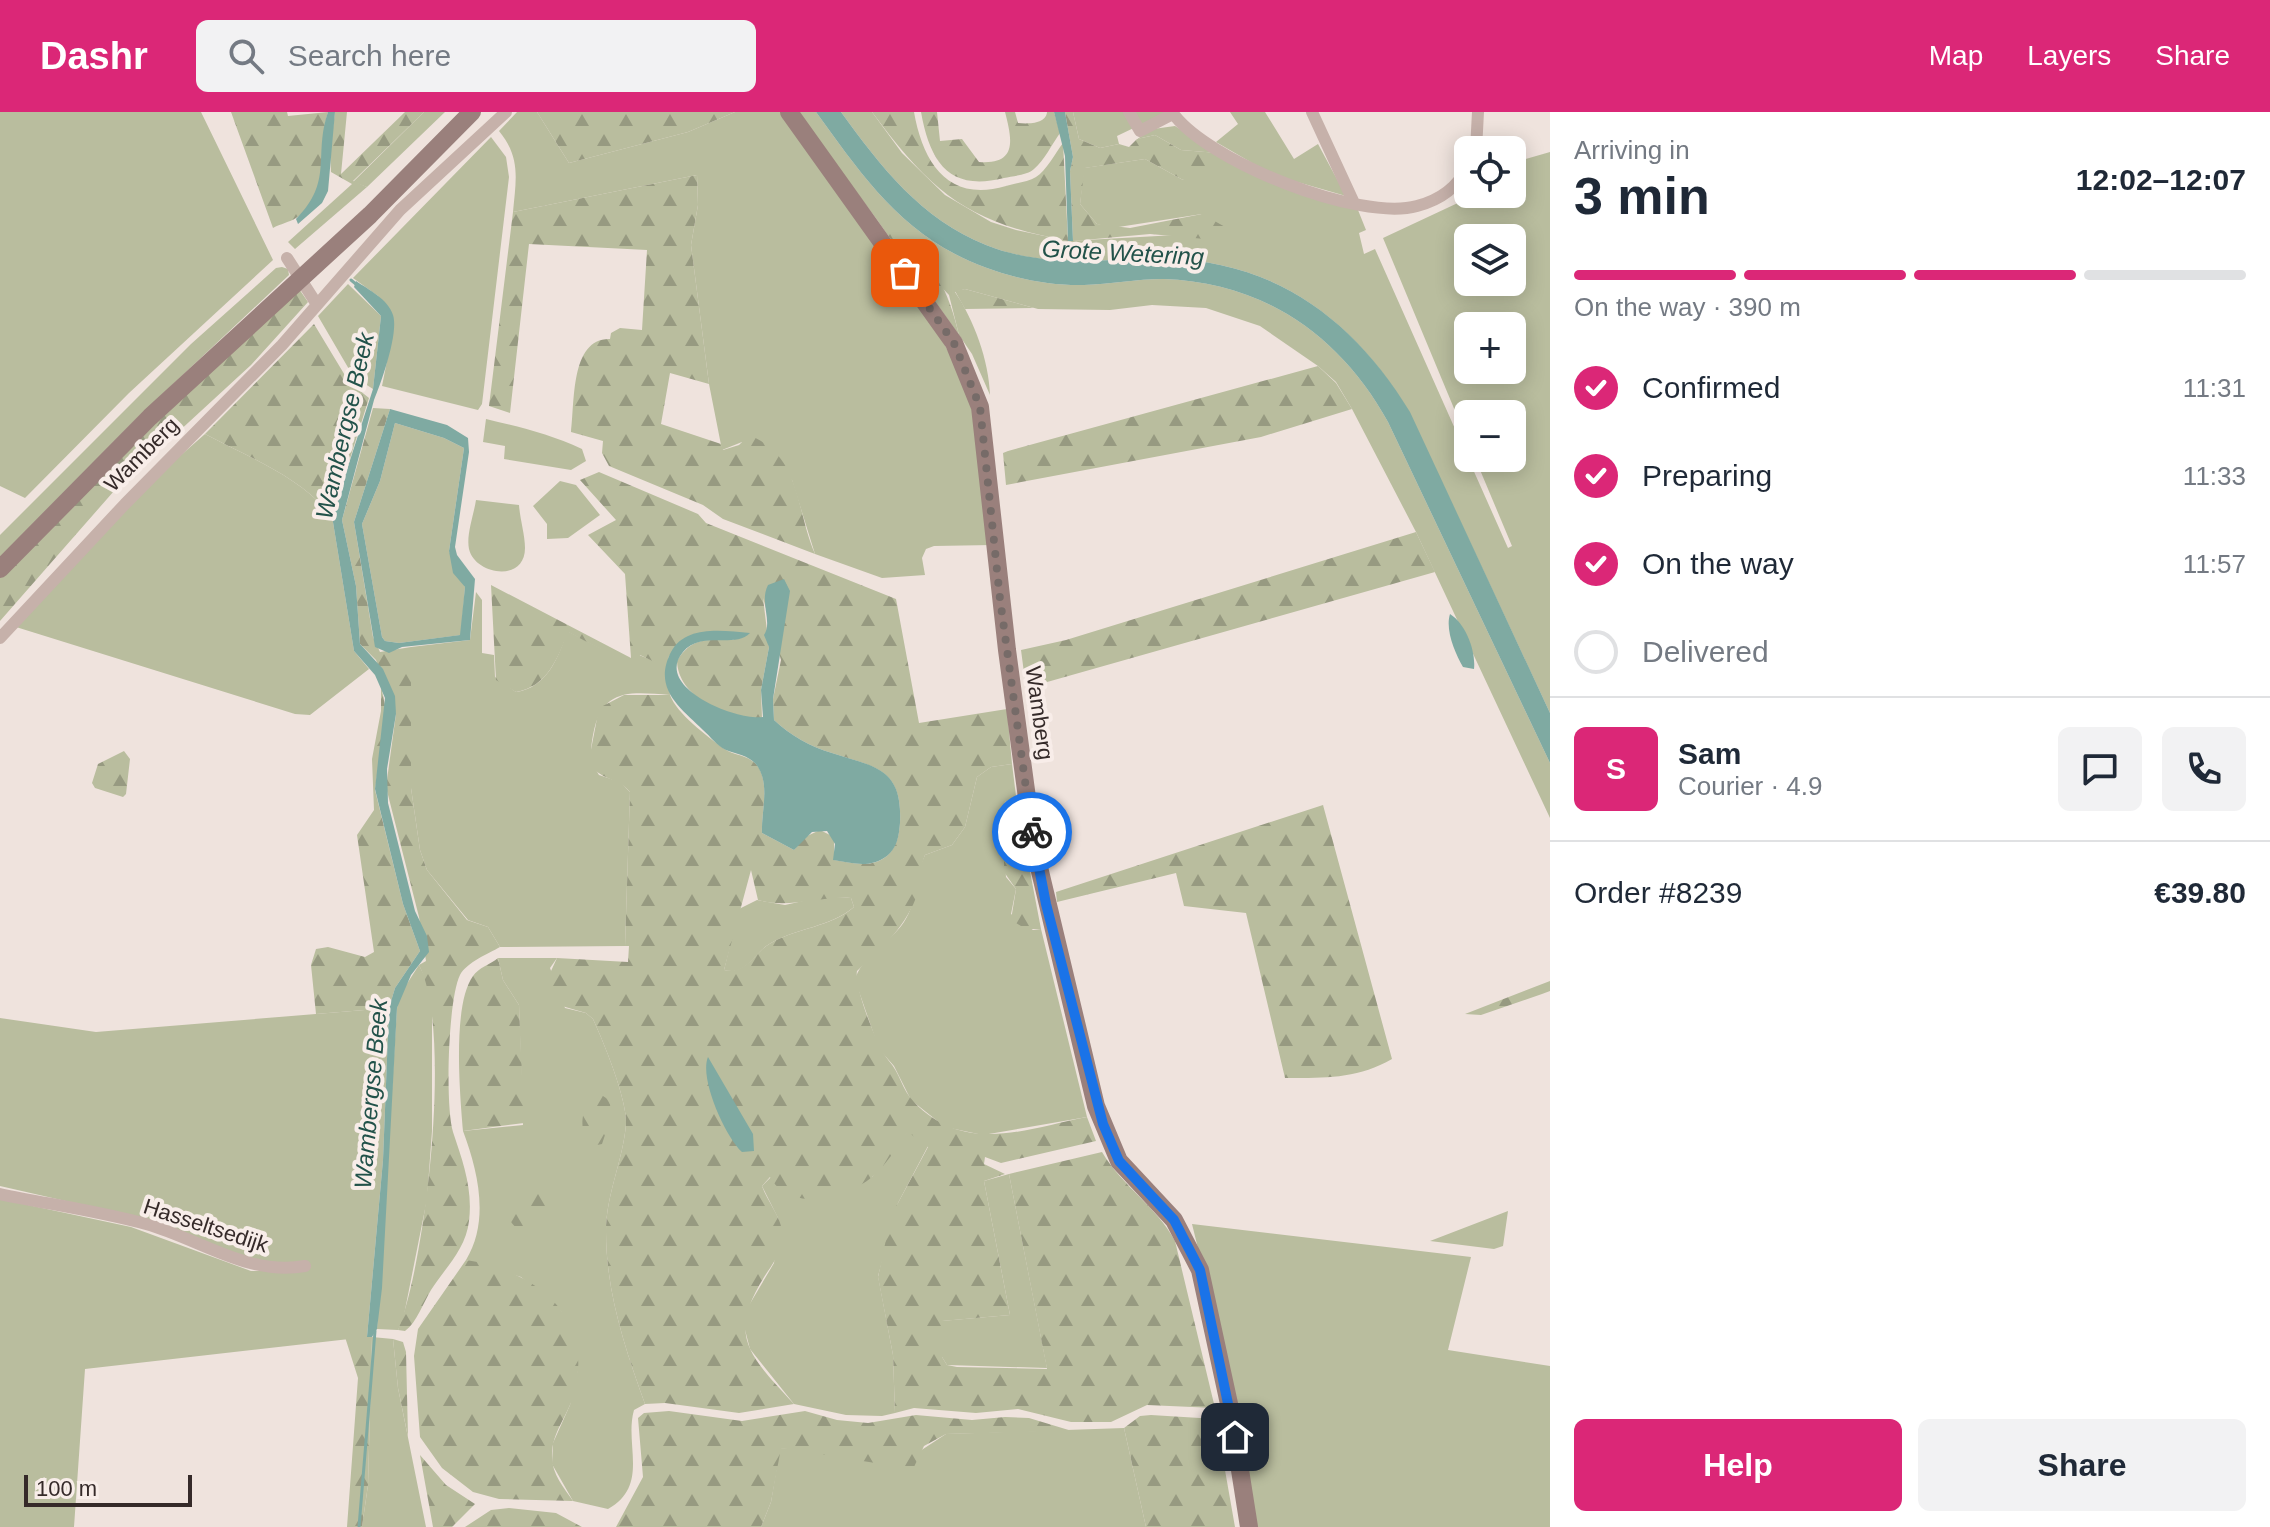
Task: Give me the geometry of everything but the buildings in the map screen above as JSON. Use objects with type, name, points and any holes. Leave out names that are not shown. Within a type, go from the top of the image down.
[{"type":"street","name":"Wamberg","points":[[0,569],[150,417],[370,215],[472,112]]},
{"type":"street","name":"Wamberg","points":[[0,638],[125,504],[282,345],[400,210],[506,112]]},
{"type":"street","name":"Wamberg","points":[[789,112],[954,343],[977,396],[987,449],[1009,665],[1046,904],[1096,1106],[1109,1142],[1132,1178],[1185,1235],[1200,1270],[1231,1413],[1249,1527]]},
{"type":"street","points":[[1129,112],[1140,131],[1171,112],[1219,150],[1254,171],[1303,190],[1354,203],[1377,208],[1416,207],[1446,194],[1454,187]]},
{"type":"street","points":[[1312,112],[1354,203]]},
{"type":"street","points":[[1477,136],[1478,112]]},
{"type":"street","points":[[287,258],[316,303]]},
{"type":"street","name":"Hasseltsedijk","points":[[0,1194],[147,1224],[250,1265],[285,1269],[305,1266]]},
{"type":"green space","points":[[0,112],[201,112],[273,260],[129,393],[25,498],[0,486]]},
{"type":"green space","points":[[231,112],[287,112],[288,116],[328,112],[320,184],[308,209],[296,218],[273,228]]},
{"type":"green space","points":[[335,112],[347,112],[341,174],[405,112],[424,112],[353,181],[367,187],[295,249],[288,242],[352,184],[331,172],[330,150]]},
{"type":"green space","points":[[424,112],[445,112],[367,187],[353,182]]},
{"type":"green space","points":[[517,112],[537,112],[569,163],[688,132],[735,112],[784,112],[915,291],[974,398],[992,545],[934,546],[926,549],[922,558],[925,575],[882,578],[815,554],[792,480],[742,442],[722,450],[709,384],[691,245],[698,205],[697,175],[513,212],[514,160],[499,131]]},
{"type":"green space","points":[[537,112],[735,112],[688,132],[569,163]]},
{"type":"green space","points":[[797,112],[816,112],[861,173],[894,210],[933,241],[970,261],[1001,273],[1051,283],[1084,285],[1163,279],[1199,282],[1234,290],[1265,303],[1295,319],[1322,339],[1347,363],[1388,422],[1550,763],[1550,818],[1416,532],[1336,382],[1260,326],[1206,308],[1152,305],[1110,310],[1038,309],[965,289],[955,292],[979,341],[987,368],[990,395],[972,354],[959,335],[949,295],[875,217]]},
{"type":"green space","points":[[841,112],[872,112],[902,153],[945,195],[991,222],[1068,241],[1176,235],[1202,214],[1112,228],[1097,224],[1080,204],[1084,168],[1145,159],[1183,180],[1217,153],[1181,150],[1155,135],[1137,139],[1153,129],[1175,126],[1218,153],[1358,210],[1366,230],[1359,233],[1364,254],[1375,249],[1454,427],[1454,472],[1474,472],[1508,548],[1512,546],[1481,472],[1526,472],[1526,400],[1454,400],[1454,408],[1383,238],[1454,205],[1454,208],[1526,208],[1526,159],[1550,152],[1550,713],[1409,412],[1388,379],[1337,324],[1308,302],[1276,284],[1205,262],[1165,259],[1052,260],[986,245],[942,221],[887,171]]},
{"type":"green space","points":[[872,112],[914,112],[918,131],[932,162],[954,184],[968,189],[986,190],[1033,179],[1063,143],[1068,241],[1003,224],[955,200],[914,164]]},
{"type":"green space","points":[[921,112],[937,112],[940,141],[962,139],[979,162],[992,162],[1006,155],[1010,140],[1005,112],[1015,112],[1018,123],[1027,123],[1040,121],[1047,112],[1054,112],[1060,133],[1041,162],[1031,171],[985,181],[969,181],[945,169],[937,159]]},
{"type":"green space","points":[[1065,112],[1073,112],[1079,139],[1100,148],[1119,144],[1129,147],[1137,139],[1155,135],[1181,150],[1218,153],[1224,167],[1183,180],[1145,159],[1085,168],[1080,204],[1097,224],[1130,228],[1202,214],[1227,228],[1231,238],[1227,241],[1150,234],[1073,241],[1070,171],[1073,157]]},
{"type":"green space","points":[[1073,112],[1167,112],[1117,136],[1119,144],[1100,148],[1079,139]]},
{"type":"green space","points":[[1230,112],[1265,112],[1294,159],[1318,144],[1346,196],[1273,175],[1216,142],[1238,124]]},
{"type":"green space","points":[[491,137],[506,157],[509,177],[482,404],[478,410],[382,386],[393,331],[378,296],[353,278]]},
{"type":"green space","points":[[697,175],[698,205],[691,245],[709,384],[670,373],[661,424],[721,444],[723,450],[739,445],[749,435],[766,445],[779,456],[788,470],[815,554],[723,519],[703,505],[609,466],[602,453],[603,441],[571,432],[577,374],[588,349],[597,342],[610,339],[611,333],[620,328],[642,330],[647,250],[529,244],[510,413],[489,406],[513,212]]},
{"type":"green space","points":[[875,217],[919,255],[939,279],[959,335]]},
{"type":"green space","points":[[276,268],[288,269],[289,275],[138,417],[0,557],[0,535],[191,344]]},
{"type":"green space","points":[[348,284],[381,316],[373,389],[353,376],[318,316]]},
{"type":"green space","points":[[299,289],[308,302],[251,365],[114,491],[0,621],[0,575],[163,411]]},
{"type":"green space","points":[[965,289],[1034,308],[965,309],[955,291]]},
{"type":"green space","points":[[314,324],[349,382],[369,398],[332,516],[289,479],[205,434]]},
{"type":"green space","points":[[1318,366],[1336,383],[1352,409],[1261,437],[1006,485],[1003,453],[1008,451]]},
{"type":"green space","points":[[373,408],[390,409],[354,522],[373,637],[380,652],[411,647],[411,788],[420,850],[427,870],[467,920],[488,927],[500,947],[463,970],[453,1006],[449,1100],[453,1132],[468,1187],[470,1209],[467,1231],[454,1258],[405,1331],[398,1330],[418,1253],[432,1146],[434,1040],[429,997],[419,965],[426,961],[419,917],[386,787],[396,714],[376,660],[360,644],[356,586],[342,520]]},
{"type":"green space","points":[[486,419],[534,431],[582,449],[586,461],[571,470],[504,459],[505,446],[483,442]]},
{"type":"green space","points":[[395,423],[444,438],[464,448],[449,551],[465,587],[461,635],[399,643],[385,641],[382,637],[362,524],[380,481]]},
{"type":"green space","points":[[205,434],[289,479],[332,516],[354,651],[369,669],[310,715],[295,714],[16,627],[164,470]]},
{"type":"green space","points":[[599,472],[698,514],[706,523],[896,599],[919,723],[1007,709],[1012,764],[991,767],[977,777],[965,827],[952,845],[925,855],[913,904],[893,935],[857,971],[859,990],[884,1054],[910,1097],[934,1118],[954,1128],[996,1134],[1087,1117],[1096,1141],[1001,1163],[985,1157],[984,1164],[1005,1174],[984,1181],[1010,1315],[942,1321],[942,1357],[947,1365],[957,1367],[1047,1369],[1009,1174],[1102,1152],[1175,1241],[1215,1408],[1147,1405],[1111,1422],[1071,1422],[1018,1409],[976,1413],[914,1408],[895,1413],[893,1355],[878,1277],[891,1216],[928,1147],[908,1132],[877,1172],[848,1191],[819,1199],[804,1199],[779,1188],[770,1177],[762,1186],[779,1219],[782,1242],[755,1293],[745,1328],[754,1356],[794,1404],[739,1413],[665,1403],[645,1404],[618,1320],[607,1254],[609,1204],[626,1124],[623,1100],[593,1019],[586,1013],[555,1004],[545,984],[557,958],[628,962],[629,946],[625,946],[630,792],[597,772],[589,760],[599,708],[624,695],[670,695],[685,717],[701,731],[723,748],[757,765],[764,785],[762,833],[794,850],[805,837],[820,830],[834,837],[834,860],[861,864],[881,860],[897,841],[900,804],[891,780],[882,772],[809,744],[774,720],[773,699],[781,660],[763,598],[769,647],[761,690],[762,718],[721,711],[696,696],[680,674],[677,661],[688,647],[701,641],[734,640],[728,633],[720,631],[702,636],[669,656],[667,666],[640,655],[638,661],[631,660],[631,665],[568,632],[550,670],[536,684],[516,692],[496,680],[491,585],[631,658],[625,574],[588,535],[616,520],[580,480]],"holes":[[[751,870],[758,900],[792,903],[851,898],[854,907],[835,919],[771,943],[739,969],[724,970]]]},
{"type":"green space","points":[[560,481],[576,485],[600,515],[568,538],[547,539],[547,524],[533,506]]},
{"type":"green space","points":[[476,500],[519,505],[525,548],[523,559],[517,567],[509,571],[489,569],[473,558],[469,537]]},
{"type":"green space","points":[[1416,532],[1435,572],[1026,688],[1021,650],[1066,640]]},
{"type":"green space","points":[[476,592],[482,600],[482,653],[494,655],[495,677],[516,692],[536,685],[550,670],[567,631],[631,664],[631,659],[639,655],[667,666],[670,695],[630,694],[611,701],[597,720],[592,741],[592,760],[599,775],[620,782],[630,792],[625,946],[500,947],[488,927],[468,920],[427,870],[420,850],[411,788],[411,647],[470,640]]},
{"type":"green space","points":[[381,686],[386,710],[375,790],[403,904],[420,951],[395,988],[389,1008],[316,1014],[311,965],[316,949],[328,947],[365,957],[374,952],[357,835],[374,810],[372,759],[381,711]]},
{"type":"green space","points":[[124,751],[130,759],[126,794],[123,797],[95,788],[92,783],[98,764]]},
{"type":"green space","points":[[1012,764],[1016,796],[1005,802],[994,838],[1004,850],[1006,877],[1016,889],[1011,914],[1033,930],[1041,929],[1087,1117],[983,1135],[945,1127],[911,1100],[894,1066],[879,1049],[855,980],[863,964],[899,929],[909,914],[925,855],[952,845],[965,827],[977,777],[991,767]]},
{"type":"green space","points":[[1016,796],[1041,929],[1026,929],[1011,920],[1016,889],[1004,872],[1004,850],[991,833],[995,811]]},
{"type":"green space","points":[[1323,805],[1392,1059],[1379,1066],[1353,1074],[1285,1078],[1246,913],[1184,906],[1176,873],[1057,902],[1056,892]]},
{"type":"green space","points":[[821,897],[851,898],[854,907],[835,919],[771,943],[739,970],[724,970],[739,909],[757,900],[785,905]]},
{"type":"green space","points":[[498,958],[557,958],[550,968],[565,1008],[586,1013],[593,1019],[623,1100],[626,1124],[609,1204],[607,1254],[618,1320],[645,1404],[634,1410],[633,1464],[628,1488],[621,1499],[608,1509],[573,1501],[552,1464],[553,1443],[570,1405],[578,1369],[561,1311],[521,1277],[466,1260],[478,1229],[480,1213],[477,1179],[463,1131],[523,1125],[519,1005],[503,980]]},
{"type":"green space","points":[[498,958],[503,980],[519,1005],[524,1123],[463,1131],[459,1051],[462,1007],[473,976]]},
{"type":"green space","points":[[419,965],[428,983],[432,1005],[432,1131],[427,1199],[403,1320],[398,1330],[377,1329],[397,1008],[401,993]]},
{"type":"green space","points":[[1550,981],[1550,991],[1481,1015],[1465,1014]]},
{"type":"green space","points":[[389,1008],[383,1160],[367,1337],[85,1369],[74,1527],[0,1527],[0,1199],[131,1227],[251,1271],[298,1270],[267,1266],[118,1213],[0,1186],[0,1018],[96,1032]]},
{"type":"green space","points":[[600,1094],[609,1100],[612,1114],[602,1144],[592,1146],[585,1141],[584,1114],[589,1102]]},
{"type":"green space","points":[[908,1131],[928,1146],[898,1203],[878,1276],[893,1355],[895,1413],[882,1416],[846,1415],[794,1404],[750,1349],[744,1326],[745,1312],[774,1263],[779,1220],[762,1186],[771,1177],[872,1177]]},
{"type":"green space","points":[[1009,1174],[1047,1368],[947,1365],[942,1357],[941,1321],[1010,1315],[984,1181]]},
{"type":"green space","points":[[529,1190],[544,1196],[550,1211],[544,1226],[529,1232],[514,1226],[508,1211],[514,1196]]},
{"type":"green space","points":[[1508,1211],[1503,1246],[1494,1249],[1430,1241]]},
{"type":"green space","points":[[1192,1224],[1471,1257],[1448,1350],[1550,1366],[1550,1527],[1256,1527],[1218,1329]]},
{"type":"green space","points":[[466,1260],[492,1266],[536,1287],[554,1302],[568,1320],[576,1342],[578,1366],[574,1394],[554,1440],[552,1457],[556,1475],[573,1501],[499,1499],[473,1492],[442,1468],[420,1437],[414,1356],[418,1329]]},
{"type":"green space","points":[[345,1337],[372,1337],[368,1485],[362,1527],[347,1527],[358,1378]]},
{"type":"green space","points":[[372,1337],[393,1339],[398,1388],[426,1527],[362,1527],[368,1485]]},
{"type":"green space","points":[[393,1339],[403,1342],[406,1352],[408,1437],[398,1388]]},
{"type":"green space","points":[[669,1411],[742,1421],[805,1411],[837,1420],[868,1423],[916,1415],[972,1420],[1029,1418],[1072,1431],[946,1434],[924,1446],[913,1469],[781,1448],[771,1502],[761,1527],[616,1527],[643,1477],[638,1418],[644,1413]]},
{"type":"green space","points":[[1140,1416],[1216,1419],[1235,1527],[1146,1527],[1124,1428]]},
{"type":"green space","points":[[1124,1428],[1146,1527],[761,1527],[771,1502],[780,1448],[917,1453],[946,1434]]},
{"type":"green space","points":[[420,1455],[446,1485],[475,1504],[452,1527],[433,1527]]},
{"type":"green space","points":[[509,1508],[556,1513],[582,1527],[465,1527],[491,1510]]},
{"type":"water","points":[[328,112],[335,112],[328,191],[322,203],[298,224],[296,219],[308,205],[319,180]]},
{"type":"water","points":[[816,112],[841,112],[887,171],[922,206],[963,234],[986,245],[1053,260],[1165,259],[1205,262],[1276,284],[1308,302],[1337,324],[1364,350],[1410,412],[1550,713],[1550,763],[1388,422],[1347,363],[1322,339],[1295,319],[1265,303],[1234,290],[1199,282],[1163,279],[1084,285],[1051,283],[1001,273],[970,261],[933,241],[894,210],[861,173]]},
{"type":"water","points":[[1054,112],[1065,112],[1073,157],[1070,171],[1073,241],[1068,241],[1065,156]]},
{"type":"water","points":[[356,281],[378,295],[391,309],[394,333],[342,520],[356,586],[360,644],[383,669],[395,696],[396,714],[387,769],[388,803],[415,911],[427,936],[429,952],[411,975],[397,1008],[382,1288],[377,1329],[372,1337],[367,1337],[383,1160],[389,1008],[395,988],[420,951],[403,904],[375,789],[385,698],[375,675],[354,651],[332,516],[373,389],[381,316],[354,287]]},
{"type":"water","points":[[390,409],[447,425],[468,438],[469,452],[455,547],[457,555],[475,579],[470,640],[402,647],[389,653],[375,647],[354,522]],"holes":[[[395,423],[444,438],[464,448],[449,551],[453,573],[465,587],[460,635],[399,643],[385,641],[362,524],[380,481]]]},
{"type":"water","points":[[784,579],[790,591],[773,699],[774,720],[809,744],[873,767],[891,780],[900,804],[898,837],[890,853],[874,863],[833,860],[835,844],[827,831],[812,832],[794,850],[762,833],[764,782],[758,767],[748,758],[717,743],[678,705],[667,687],[666,665],[671,652],[686,637],[706,631],[750,633],[736,640],[699,642],[683,652],[677,665],[679,677],[688,689],[702,699],[735,713],[763,717],[761,690],[769,647],[764,635],[767,624],[766,591],[768,585]]},
{"type":"water","points":[[1450,614],[1461,624],[1469,638],[1474,669],[1463,667],[1457,655],[1450,634]]},
{"type":"water","points":[[708,1057],[753,1134],[754,1151],[742,1152],[721,1120],[707,1078]]},
{"type":"waterway","name":"Wambergse Beek","points":[[351,280],[357,285]]},
{"type":"waterway","name":"Wambergse Beek","points":[[359,1527],[375,1331]]},
{"type":"way so far","points":[[905,273],[954,343],[970,375],[980,407],[987,449],[1000,599],[1032,832]]},
{"type":"route","points":[[1032,832],[1046,904],[1096,1106],[1119,1161],[1174,1220],[1192,1250],[1200,1270],[1235,1437]]},
{"type":"water label","name":"Grote Wetering","points":[[1123,253]]}]
